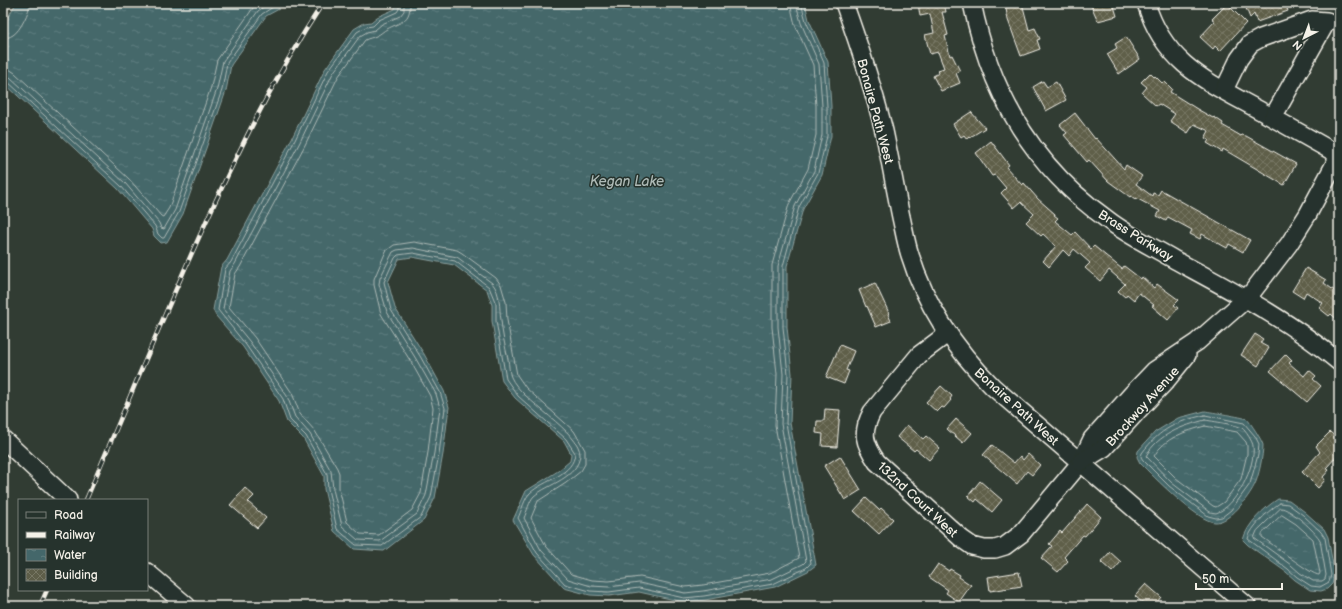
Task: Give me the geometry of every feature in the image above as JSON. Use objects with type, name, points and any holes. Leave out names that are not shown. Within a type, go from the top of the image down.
[{"type":"street","name":"Bonaire Path West","points":[[844,3],[871,84],[882,124],[910,254],[920,282],[932,308],[947,334],[974,368],[993,387],[1247,606]]},
{"type":"street","name":"Brass Parkway","points":[[972,3],[983,47],[1000,91],[1022,132],[1050,168],[1080,198],[1108,221],[1245,298],[1302,333],[1339,362]]},
{"type":"street","points":[[1149,10],[1162,38],[1175,56],[1196,74],[1339,155]]},
{"type":"street","points":[[1224,90],[1239,59],[1250,44],[1261,38],[1312,20],[1327,21],[1273,118]]},
{"type":"street","name":"Brockway Avenue","points":[[1081,462],[1104,448],[1166,380],[1198,342],[1238,306],[1267,274],[1289,244],[1308,214],[1339,155]]},
{"type":"street","name":"132nd Court West","points":[[947,334],[919,355],[872,412],[866,422],[864,438],[877,462],[962,539],[972,546],[984,549],[995,549],[1005,546],[1021,534],[1081,462]]},
{"type":"street","points":[[3,439],[67,499]]},
{"type":"street","points":[[148,573],[187,606]]},
{"type":"water","points":[[16,3],[278,4],[279,9],[266,16],[231,65],[226,91],[183,214],[167,242],[161,243],[154,236],[152,229],[118,189],[3,82],[3,26]]},
{"type":"water","name":"Kegan Lake","points":[[395,3],[805,3],[809,20],[828,62],[831,106],[831,136],[822,175],[803,209],[787,266],[787,327],[792,374],[790,423],[816,565],[808,571],[775,587],[705,600],[684,602],[639,592],[609,596],[590,595],[564,588],[534,555],[513,520],[526,491],[558,471],[570,461],[571,454],[564,441],[515,398],[502,381],[492,321],[492,305],[487,290],[454,265],[412,257],[399,259],[388,282],[395,308],[424,354],[444,391],[449,407],[443,454],[435,498],[424,520],[384,551],[354,549],[334,531],[324,489],[324,476],[303,438],[287,422],[279,401],[243,347],[216,316],[213,310],[221,267],[227,260],[292,138],[325,69],[354,29],[395,9]]},
{"type":"water","points":[[1205,411],[1247,419],[1263,445],[1259,472],[1251,491],[1238,509],[1226,518],[1215,522],[1207,520],[1187,507],[1140,463],[1137,457],[1138,451],[1155,432],[1178,418]]},
{"type":"water","points":[[1278,499],[1289,500],[1324,529],[1328,537],[1335,576],[1332,584],[1327,589],[1321,591],[1310,590],[1243,540],[1252,522],[1267,507]]},
{"type":"building","points":[[918,3],[944,3],[946,12],[942,12],[948,35],[945,36],[950,56],[952,55],[960,71],[956,73],[960,83],[941,91],[933,76],[939,73],[938,70],[944,68],[938,52],[930,54],[925,35],[934,33],[930,14],[920,16]]},
{"type":"building","points":[[1005,3],[1022,3],[1029,30],[1035,28],[1040,39],[1037,40],[1040,49],[1021,56],[1008,20]]},
{"type":"building","points":[[1090,3],[1113,3],[1117,16],[1098,21]]},
{"type":"building","points":[[1244,3],[1285,3],[1288,11],[1257,22],[1254,14],[1250,18]]},
{"type":"building","points":[[1227,4],[1246,23],[1220,51],[1215,46],[1213,49],[1200,37],[1215,21],[1212,19]]},
{"type":"building","points":[[1126,37],[1140,59],[1119,74],[1107,54],[1117,48],[1115,44]]},
{"type":"building","points":[[1150,73],[1162,83],[1164,81],[1172,89],[1170,92],[1197,109],[1213,118],[1214,117],[1223,123],[1222,125],[1241,136],[1246,136],[1296,164],[1284,185],[1223,149],[1222,152],[1207,143],[1209,140],[1205,138],[1209,131],[1194,124],[1188,133],[1170,121],[1175,114],[1159,104],[1156,106],[1142,93],[1147,87],[1141,82]]},
{"type":"building","points":[[1043,81],[1047,87],[1056,82],[1066,100],[1046,111],[1033,87]]},
{"type":"building","points":[[971,112],[985,128],[967,139],[964,135],[961,137],[953,124]]},
{"type":"building","points":[[1075,113],[1095,139],[1096,138],[1124,169],[1126,165],[1142,176],[1136,184],[1152,196],[1153,193],[1158,195],[1161,190],[1250,240],[1243,252],[1229,244],[1227,248],[1202,234],[1200,239],[1190,234],[1192,230],[1168,217],[1166,221],[1157,216],[1160,211],[1136,198],[1130,197],[1108,181],[1089,160],[1087,162],[1064,135],[1067,133],[1060,125]]},
{"type":"building","points":[[991,141],[1009,165],[1006,167],[1022,185],[1024,183],[1038,199],[1055,214],[1054,215],[1058,218],[1055,221],[1072,235],[1075,232],[1091,249],[1094,246],[1122,269],[1124,266],[1141,279],[1142,277],[1154,288],[1157,284],[1179,300],[1174,305],[1178,308],[1168,320],[1152,306],[1154,305],[1139,293],[1134,300],[1127,294],[1125,297],[1118,291],[1125,284],[1109,270],[1100,281],[1085,268],[1090,263],[1074,249],[1069,256],[1063,250],[1049,267],[1043,261],[1056,246],[1043,234],[1041,236],[1026,222],[1034,214],[1021,202],[1014,208],[1001,193],[1006,188],[995,175],[992,176],[976,153]]},
{"type":"building","points":[[1306,268],[1326,280],[1324,283],[1339,294],[1339,321],[1331,314],[1329,316],[1319,308],[1323,303],[1306,292],[1303,298],[1292,291]]},
{"type":"building","points":[[875,283],[889,313],[888,314],[891,321],[876,327],[859,290]]},
{"type":"building","points":[[1255,334],[1263,339],[1260,343],[1269,348],[1258,366],[1241,355]]},
{"type":"building","points":[[840,345],[854,351],[846,370],[849,371],[844,384],[826,377]]},
{"type":"building","points":[[1286,354],[1292,360],[1289,363],[1304,376],[1309,370],[1316,376],[1313,379],[1321,386],[1307,402],[1270,371]]},
{"type":"building","points":[[941,386],[952,396],[950,399],[951,400],[944,408],[942,407],[937,412],[926,402]]},
{"type":"building","points":[[825,409],[840,410],[837,447],[822,446],[823,434],[816,433],[817,421],[824,421]]},
{"type":"building","points":[[956,419],[972,433],[963,443],[947,429]]},
{"type":"building","points":[[907,425],[923,439],[926,436],[940,448],[929,460],[916,449],[914,451],[897,437]]},
{"type":"building","points":[[1330,432],[1339,440],[1339,447],[1335,451],[1338,455],[1326,468],[1329,470],[1323,477],[1325,480],[1318,488],[1302,472],[1320,452],[1316,446]]},
{"type":"building","points":[[992,445],[1014,463],[1020,456],[1023,460],[1028,454],[1040,465],[1032,475],[1027,471],[1017,484],[983,455]]},
{"type":"building","points":[[840,456],[861,490],[845,500],[824,466]]},
{"type":"building","points":[[980,481],[1002,500],[992,512],[977,499],[975,502],[968,496]]},
{"type":"building","points":[[245,488],[254,496],[248,502],[266,518],[257,528],[230,505]]},
{"type":"building","points":[[866,498],[879,510],[881,508],[893,519],[879,534],[854,511]]},
{"type":"building","points":[[1087,504],[1101,517],[1064,557],[1068,561],[1058,572],[1041,558],[1052,546],[1049,544],[1060,531],[1062,533]]},
{"type":"building","points":[[1110,552],[1121,562],[1112,572],[1101,562]]},
{"type":"building","points":[[938,564],[949,571],[950,569],[960,575],[959,577],[971,585],[959,602],[946,593],[948,590],[929,577]]},
{"type":"building","points":[[1019,572],[1022,586],[990,591],[988,577]]},
{"type":"building","points":[[1146,584],[1161,597],[1154,606],[1146,606],[1135,596]]},
{"type":"railway","points":[[86,499],[164,316],[221,190],[268,95],[323,3]]},
{"type":"railway","points":[[40,606],[47,591]]}]
